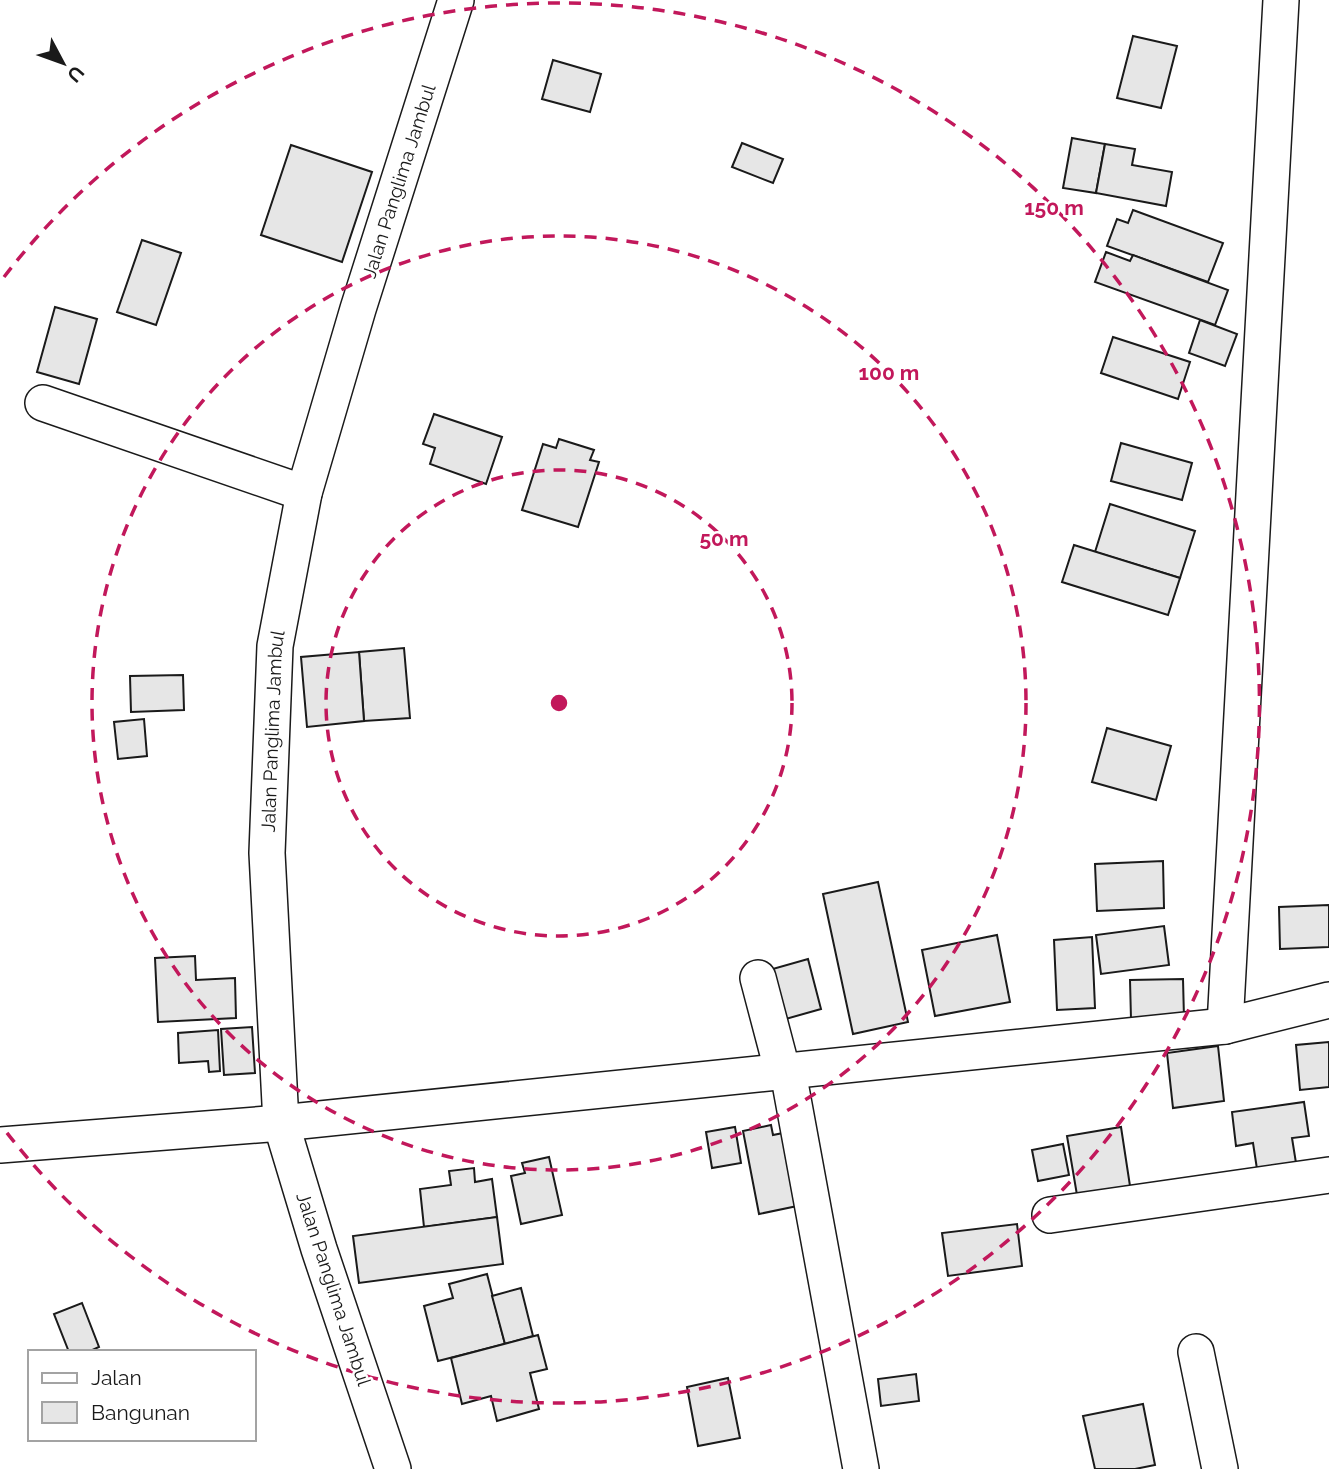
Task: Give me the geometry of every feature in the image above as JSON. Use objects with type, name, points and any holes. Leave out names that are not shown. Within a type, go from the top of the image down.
[{"type":"street","name":"Jalan Panglima Jambul","points":[[394,1469],[319,1249],[281,1123],[267,853],[275,646],[304,493],[358,309],[456,0]]},
{"type":"street","points":[[1225,1026],[1281,0]]},
{"type":"street","points":[[43,403],[304,493]]},
{"type":"street","points":[[758,978],[785,1073],[862,1469]]},
{"type":"street","points":[[0,1145],[281,1123],[1225,1026],[1329,1000]]},
{"type":"street","points":[[1050,1215],[1329,1175]]},
{"type":"street","points":[[1195,1352],[1220,1469]]},
{"type":"building","points":[[1133,36],[1177,46],[1161,108],[1117,98]]},
{"type":"building","points":[[553,60],[601,74],[590,112],[542,99]]},
{"type":"building","points":[[1072,138],[1105,144],[1096,193],[1063,188]]},
{"type":"building","points":[[742,143],[783,159],[773,183],[732,167]]},
{"type":"building","points":[[1105,144],[1135,149],[1132,165],[1172,172],[1166,206],[1096,193]]},
{"type":"building","points":[[291,145],[372,172],[342,262],[261,235]]},
{"type":"building","points":[[1133,210],[1223,243],[1208,282],[1107,246],[1117,219],[1128,223]]},
{"type":"building","points":[[142,240],[181,253],[156,325],[117,312]]},
{"type":"building","points":[[1106,252],[1130,261],[1133,255],[1228,290],[1215,325],[1095,282]]},
{"type":"building","points":[[55,307],[97,319],[79,384],[37,372]]},
{"type":"building","points":[[1200,320],[1237,334],[1225,366],[1189,353]]},
{"type":"building","points":[[1113,337],[1190,362],[1178,399],[1101,373]]},
{"type":"building","points":[[434,414],[502,437],[486,484],[430,464],[435,448],[423,444]]},
{"type":"building","points":[[559,439],[594,450],[590,460],[599,462],[578,527],[522,510],[543,444],[556,448]]},
{"type":"building","points":[[1121,443],[1192,463],[1182,500],[1111,481]]},
{"type":"building","points":[[1110,504],[1195,531],[1180,578],[1095,552]]},
{"type":"building","points":[[1074,545],[1180,578],[1168,615],[1062,582]]},
{"type":"building","points":[[404,648],[410,718],[364,721],[359,652]]},
{"type":"building","points":[[359,652],[364,721],[307,727],[301,657]]},
{"type":"building","points":[[183,675],[184,710],[131,712],[130,676]]},
{"type":"building","points":[[144,719],[147,756],[118,759],[114,722]]},
{"type":"building","points":[[1107,728],[1171,746],[1156,800],[1092,782]]},
{"type":"building","points":[[1163,861],[1164,908],[1097,911],[1095,864]]},
{"type":"building","points":[[878,882],[908,1022],[853,1034],[823,894]]},
{"type":"building","points":[[1329,905],[1329,947],[1280,949],[1279,907]]},
{"type":"building","points":[[1164,926],[1169,965],[1101,974],[1096,935]]},
{"type":"building","points":[[997,935],[1010,1002],[935,1016],[922,950]]},
{"type":"building","points":[[1092,937],[1095,1008],[1057,1010],[1054,940]]},
{"type":"building","points":[[195,956],[196,980],[235,978],[236,1018],[158,1022],[155,958]]},
{"type":"building","points":[[808,959],[821,1009],[775,1022],[762,972]]},
{"type":"building","points":[[1183,979],[1184,1018],[1131,1019],[1130,980]]},
{"type":"building","points":[[252,1027],[255,1073],[224,1075],[221,1029]]},
{"type":"building","points":[[218,1030],[220,1071],[209,1072],[208,1061],[179,1063],[178,1033]]},
{"type":"building","points":[[1329,1042],[1329,1087],[1300,1090],[1296,1045]]},
{"type":"building","points":[[1218,1046],[1224,1101],[1173,1108],[1167,1053]]},
{"type":"building","points":[[1304,1102],[1309,1136],[1292,1138],[1296,1163],[1257,1169],[1253,1143],[1236,1146],[1232,1112]]},
{"type":"building","points":[[771,1125],[773,1135],[793,1131],[807,1204],[759,1214],[743,1131]]},
{"type":"building","points":[[735,1127],[741,1163],[712,1168],[706,1132]]},
{"type":"building","points":[[1121,1127],[1130,1186],[1077,1195],[1067,1136]]},
{"type":"building","points":[[1063,1144],[1069,1175],[1038,1181],[1032,1150]]},
{"type":"building","points":[[549,1157],[562,1215],[521,1224],[511,1176],[525,1173],[522,1163]]},
{"type":"building","points":[[474,1168],[475,1182],[492,1179],[497,1217],[424,1227],[420,1189],[451,1185],[449,1171]]},
{"type":"building","points":[[497,1217],[503,1264],[359,1283],[353,1236]]},
{"type":"building","points":[[1017,1224],[1022,1266],[948,1276],[942,1233]]},
{"type":"building","points":[[487,1274],[505,1344],[438,1361],[424,1306],[453,1298],[449,1284]]},
{"type":"building","points":[[521,1288],[533,1336],[505,1344],[492,1296]]},
{"type":"building","points":[[82,1303],[99,1347],[92,1350],[68,1350],[54,1314]]},
{"type":"building","points":[[538,1335],[547,1369],[530,1373],[539,1409],[497,1421],[491,1396],[462,1404],[451,1358]]},
{"type":"building","points":[[916,1374],[919,1401],[881,1406],[878,1379]]},
{"type":"building","points":[[728,1378],[740,1438],[698,1446],[687,1387]]},
{"type":"building","points":[[1143,1404],[1155,1465],[1135,1469],[1095,1469],[1083,1416]]}]
